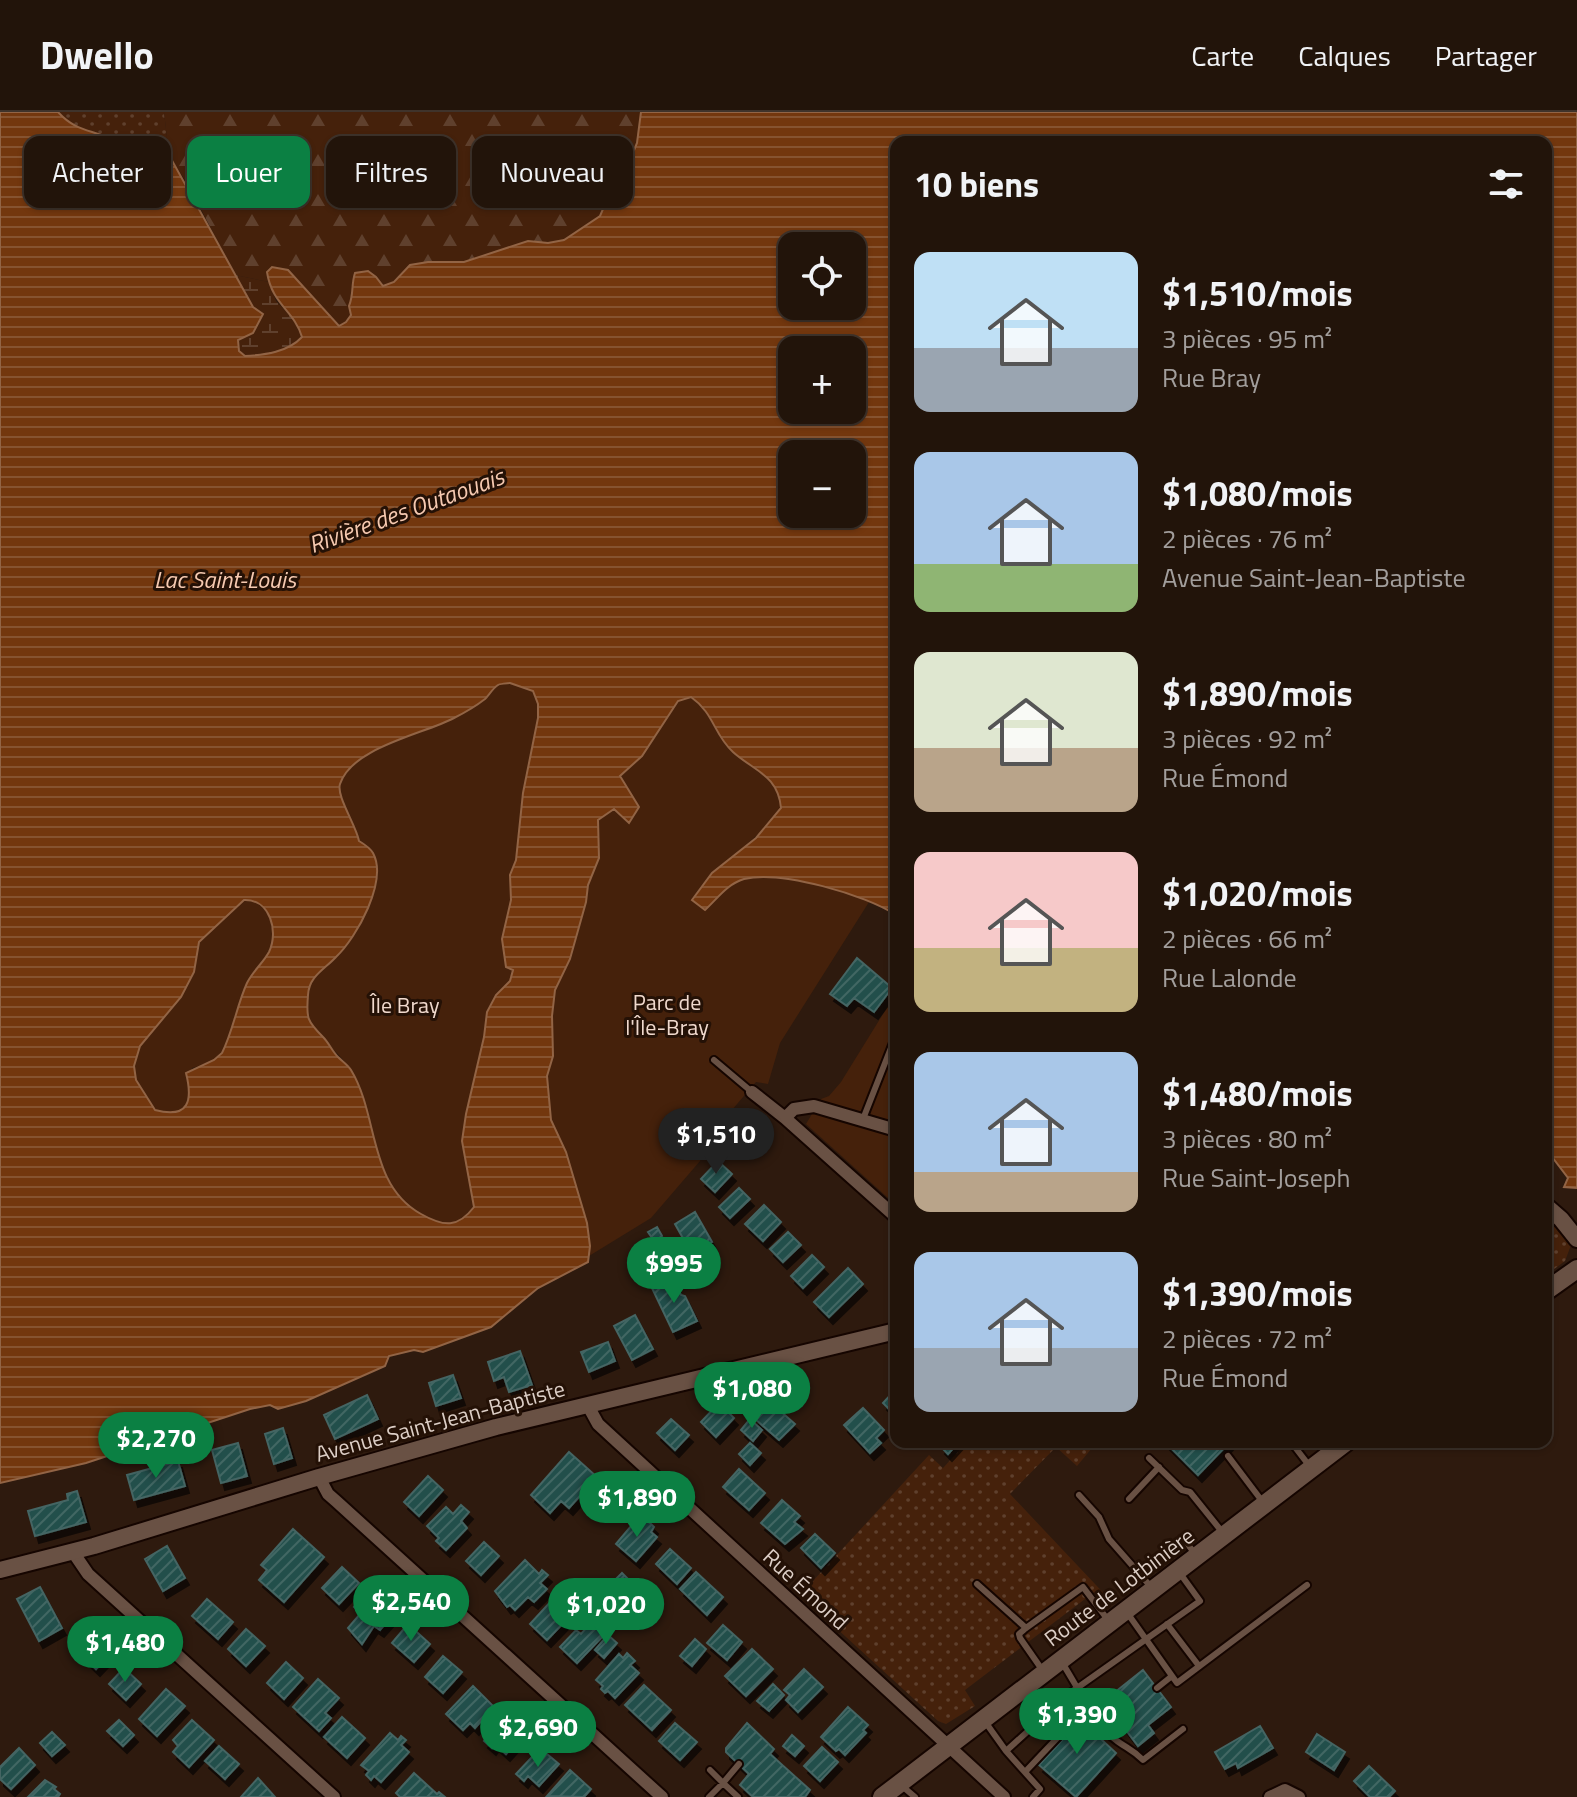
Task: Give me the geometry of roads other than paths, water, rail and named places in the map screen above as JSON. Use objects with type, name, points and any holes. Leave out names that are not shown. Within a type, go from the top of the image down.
[{"type":"main road","points":[[1552,1287],[1577,1269]]},
{"type":"main road","name":"Route de Lotbinière","points":[[882,1797],[1265,1506],[1336,1448]]},
{"type":"street","points":[[752,1092],[890,1212]]},
{"type":"street","points":[[785,1118],[794,1109],[814,1106],[890,1128]]},
{"type":"street","points":[[1552,1212],[1577,1239]]},
{"type":"street","name":"Avenue Saint-Jean-Baptiste","points":[[0,1570],[73,1552],[319,1477],[587,1404],[890,1332]]},
{"type":"street","name":"Rue Émond","points":[[587,1404],[598,1424],[1003,1797]]},
{"type":"street","points":[[319,1477],[336,1501],[662,1797]]},
{"type":"street","points":[[73,1552],[88,1574],[334,1797]]},
{"type":"street","points":[[1270,1797],[1285,1790],[1299,1797]]},
{"type":"lane","points":[[863,1119],[890,1050]]},
{"type":"lane","points":[[714,1060],[752,1092]]},
{"type":"lane","points":[[1296,1448],[1312,1469]]},
{"type":"lane","points":[[1228,1456],[1265,1506]]},
{"type":"lane","points":[[1149,1458],[1182,1490],[1190,1492],[1225,1536]]},
{"type":"lane","points":[[1129,1499],[1159,1467]]},
{"type":"lane","points":[[1079,1495],[1099,1517],[1109,1539],[1154,1590]]},
{"type":"lane","points":[[1183,1538],[1197,1557]]},
{"type":"lane","points":[[1006,1751],[1078,1687],[1200,1601],[1179,1572]]},
{"type":"lane","points":[[977,1584],[1026,1628]]},
{"type":"lane","points":[[1126,1611],[1177,1683],[1307,1585]]},
{"type":"lane","points":[[1045,1673],[1020,1638],[1019,1634],[1026,1628],[1083,1587],[1110,1623]]},
{"type":"lane","points":[[1167,1624],[1199,1666]]},
{"type":"lane","points":[[1061,1661],[1086,1705],[1117,1741],[1127,1745],[1143,1760],[1183,1729]]},
{"type":"lane","points":[[1157,1688],[1172,1676]]},
{"type":"lane","points":[[1053,1708],[1065,1720]]},
{"type":"lane","points":[[984,1720],[1006,1751],[1040,1789],[1033,1797]]},
{"type":"lane","points":[[1025,1772],[1061,1734]]},
{"type":"lane","points":[[709,1797],[739,1764]]},
{"type":"lane","points":[[710,1770],[738,1797]]},
{"type":"lane","points":[[900,1784],[915,1797]]},
{"type":"water","name":"Lac Saint-Louis","points":[[0,112],[58,112],[72,124],[104,136],[24,136],[24,208],[171,208],[171,159],[187,188],[187,208],[198,208],[253,307],[263,314],[253,333],[238,340],[239,351],[245,356],[283,349],[302,337],[294,320],[273,292],[267,272],[272,267],[288,270],[339,326],[351,315],[349,306],[355,273],[368,271],[383,286],[394,282],[410,265],[464,262],[528,241],[548,243],[564,240],[600,216],[603,208],[633,208],[633,153],[641,112],[1577,112],[1577,1188],[1564,1187],[1568,1178],[1552,1157],[1552,136],[890,136],[890,912],[844,892],[779,878],[738,881],[705,910],[692,900],[712,873],[756,838],[781,808],[770,781],[727,745],[699,703],[691,697],[678,701],[642,756],[620,776],[639,807],[629,823],[614,809],[598,820],[599,858],[588,885],[570,959],[555,990],[553,1056],[547,1076],[551,1120],[566,1152],[587,1223],[590,1246],[588,1262],[538,1288],[491,1327],[423,1352],[414,1350],[389,1356],[385,1366],[306,1401],[278,1409],[270,1405],[86,1463],[0,1483]],"holes":[[[510,683],[533,691],[538,704],[538,718],[523,793],[516,860],[510,875],[511,900],[502,939],[506,967],[513,970],[510,981],[496,995],[487,1012],[462,1141],[474,1207],[462,1219],[444,1223],[421,1214],[404,1201],[392,1186],[383,1168],[360,1088],[350,1068],[311,1023],[308,1014],[309,988],[361,923],[376,878],[377,865],[373,853],[359,841],[341,796],[340,784],[347,771],[373,751],[462,714],[485,699],[498,685]],[[244,900],[260,905],[270,918],[273,935],[269,952],[247,983],[222,1053],[186,1073],[189,1092],[186,1105],[175,1112],[155,1110],[136,1080],[134,1066],[140,1046],[181,997],[194,972],[199,942]]]},
{"type":"water label","name":"Rivière des Outaouais","points":[[406,510]]},
{"type":"park label","name":"Île Bray","points":[[405,1005]]},
{"type":"park label","name":"Parc de l'Île-Bray","points":[[667,1014]]}]
